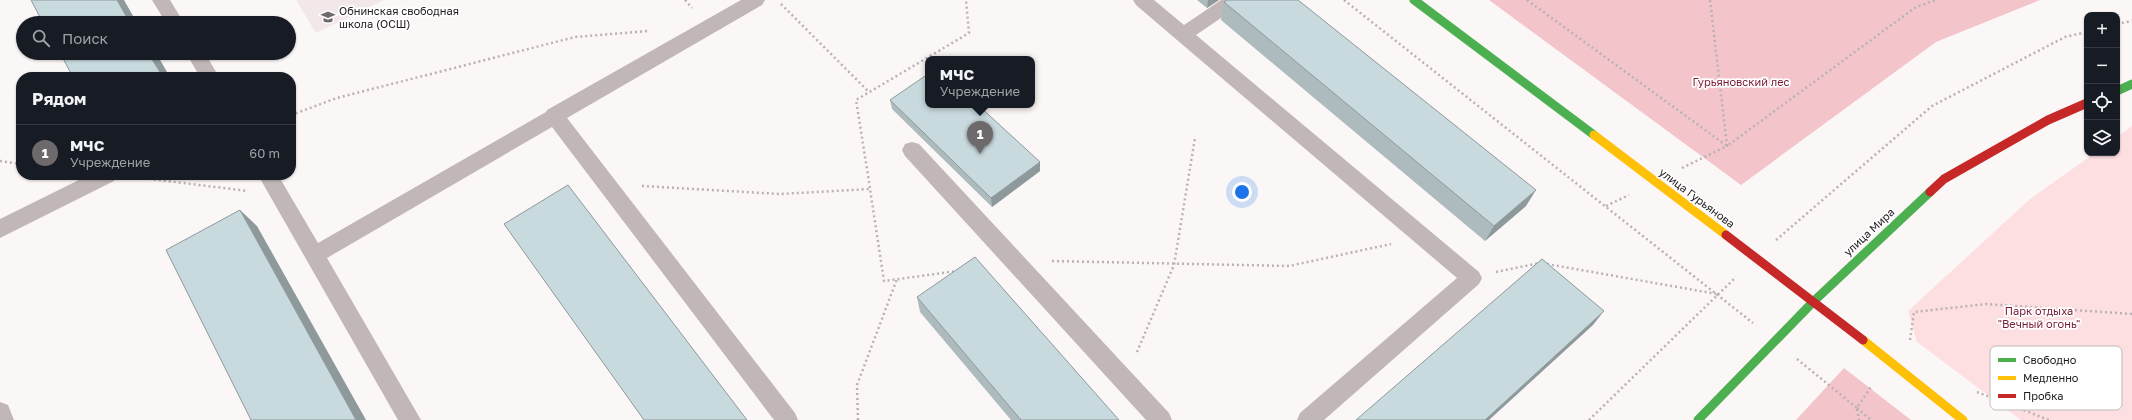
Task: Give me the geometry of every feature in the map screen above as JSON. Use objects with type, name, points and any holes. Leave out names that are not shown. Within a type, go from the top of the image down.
[{"type":"street","name":"улица Гурьянова","points":[[1414,0],[1814,301],[1963,420]]},
{"type":"street","points":[[2120,90],[2132,84]]},
{"type":"street","name":"улица Мира","points":[[1698,420],[1776,342],[1814,301],[1944,179],[2048,120],[2084,104]]},
{"type":"lane","points":[[160,0],[170,16]]},
{"type":"lane","points":[[315,255],[554,115],[756,0]]},
{"type":"lane","points":[[1142,0],[1472,278],[1308,420]]},
{"type":"lane","points":[[1183,35],[1234,0]]},
{"type":"lane","points":[[199,60],[207,72]]},
{"type":"lane","points":[[554,115],[787,420]]},
{"type":"lane","points":[[912,150],[1161,420]]},
{"type":"lane","points":[[0,229],[97,180]]},
{"type":"lane","points":[[271,180],[410,420]]},
{"type":"lane","points":[[0,412],[3,420]]},
{"type":"path","points":[[777,0],[870,92]]},
{"type":"path","points":[[929,56],[969,32],[966,0]]},
{"type":"path","points":[[1344,0],[1718,294],[1871,420]]},
{"type":"path","points":[[1528,0],[1728,146]]},
{"type":"path","points":[[1710,0],[1728,146]]},
{"type":"path","points":[[1606,206],[1728,146],[1916,7],[1936,0]]},
{"type":"path","points":[[2120,23],[2132,21]]},
{"type":"path","points":[[296,112],[337,98],[575,37],[654,31]]},
{"type":"path","points":[[1589,420],[1756,257],[1932,106],[2065,37],[2084,33]]},
{"type":"path","points":[[870,189],[856,100],[925,59]]},
{"type":"path","points":[[1125,380],[1174,265],[1195,138]]},
{"type":"path","points":[[0,161],[16,163]]},
{"type":"path","points":[[156,180],[280,195]]},
{"type":"path","points":[[1472,278],[1537,262],[1718,294]]},
{"type":"path","points":[[858,420],[857,385],[897,279]]},
{"type":"path","points":[[1860,420],[1857,408],[1889,360],[1908,349],[1914,312],[1986,304],[2132,314]]},
{"type":"path","points":[[1973,390],[1990,397]]},
{"type":"path","points":[[2024,410],[2049,420]]},
{"type":"shaded area","name":"Обнинская свободная школа (ОСШ)","points":[[296,0],[384,0],[316,33]]},
{"type":"green space","name":"Гурьяновский лес","points":[[1489,0],[2040,0],[1936,42],[1741,185]]},
{"type":"green space","name":"Парк отдыха \"Вечный огонь\"","points":[[2132,126],[2132,420],[2021,420],[2008,410],[2122,410],[2122,346],[1990,346],[1990,397],[1917,342],[1908,311],[2030,199],[2091,156],[2120,156],[2120,135]]},
{"type":"green space","points":[[1844,368],[1911,420],[1796,420]]},
{"type":"building","points":[[31,0],[117,0],[126,16],[39,16]]},
{"type":"building","points":[[1227,0],[1298,0],[1536,190],[1494,226],[1224,2]]},
{"type":"building","points":[[64,60],[152,60],[160,72],[70,72]]},
{"type":"building","points":[[925,76],[925,108],[981,108],[1040,162],[991,198],[890,100]]},
{"type":"building","points":[[568,185],[747,420],[644,420],[504,224]]},
{"type":"building","points":[[240,210],[356,420],[251,420],[166,250]]},
{"type":"building","points":[[975,257],[1119,420],[1021,420],[917,297]]},
{"type":"building","points":[[1542,259],[1604,311],[1485,420],[1356,420]]},
{"type":"traffic: fast","points":[[1414,0],[1594,135]]},
{"type":"traffic: fast","points":[[2120,90],[2132,84]]},
{"type":"traffic: fast","points":[[1698,420],[1814,301],[1930,192]]},
{"type":"traffic: slow","points":[[1594,135],[1726,235]]},
{"type":"traffic: slow","points":[[1863,340],[1963,420]]},
{"type":"traffic: jam","points":[[1930,192],[1944,179],[2048,120],[2084,104]]},
{"type":"traffic: jam","points":[[1726,235],[1863,340]]},
{"type":"place","name":"Обнинская свободная школа (ОСШ)","points":[[328,17]]},
{"type":"place","name":"МЧС","points":[[980,154]]}]
